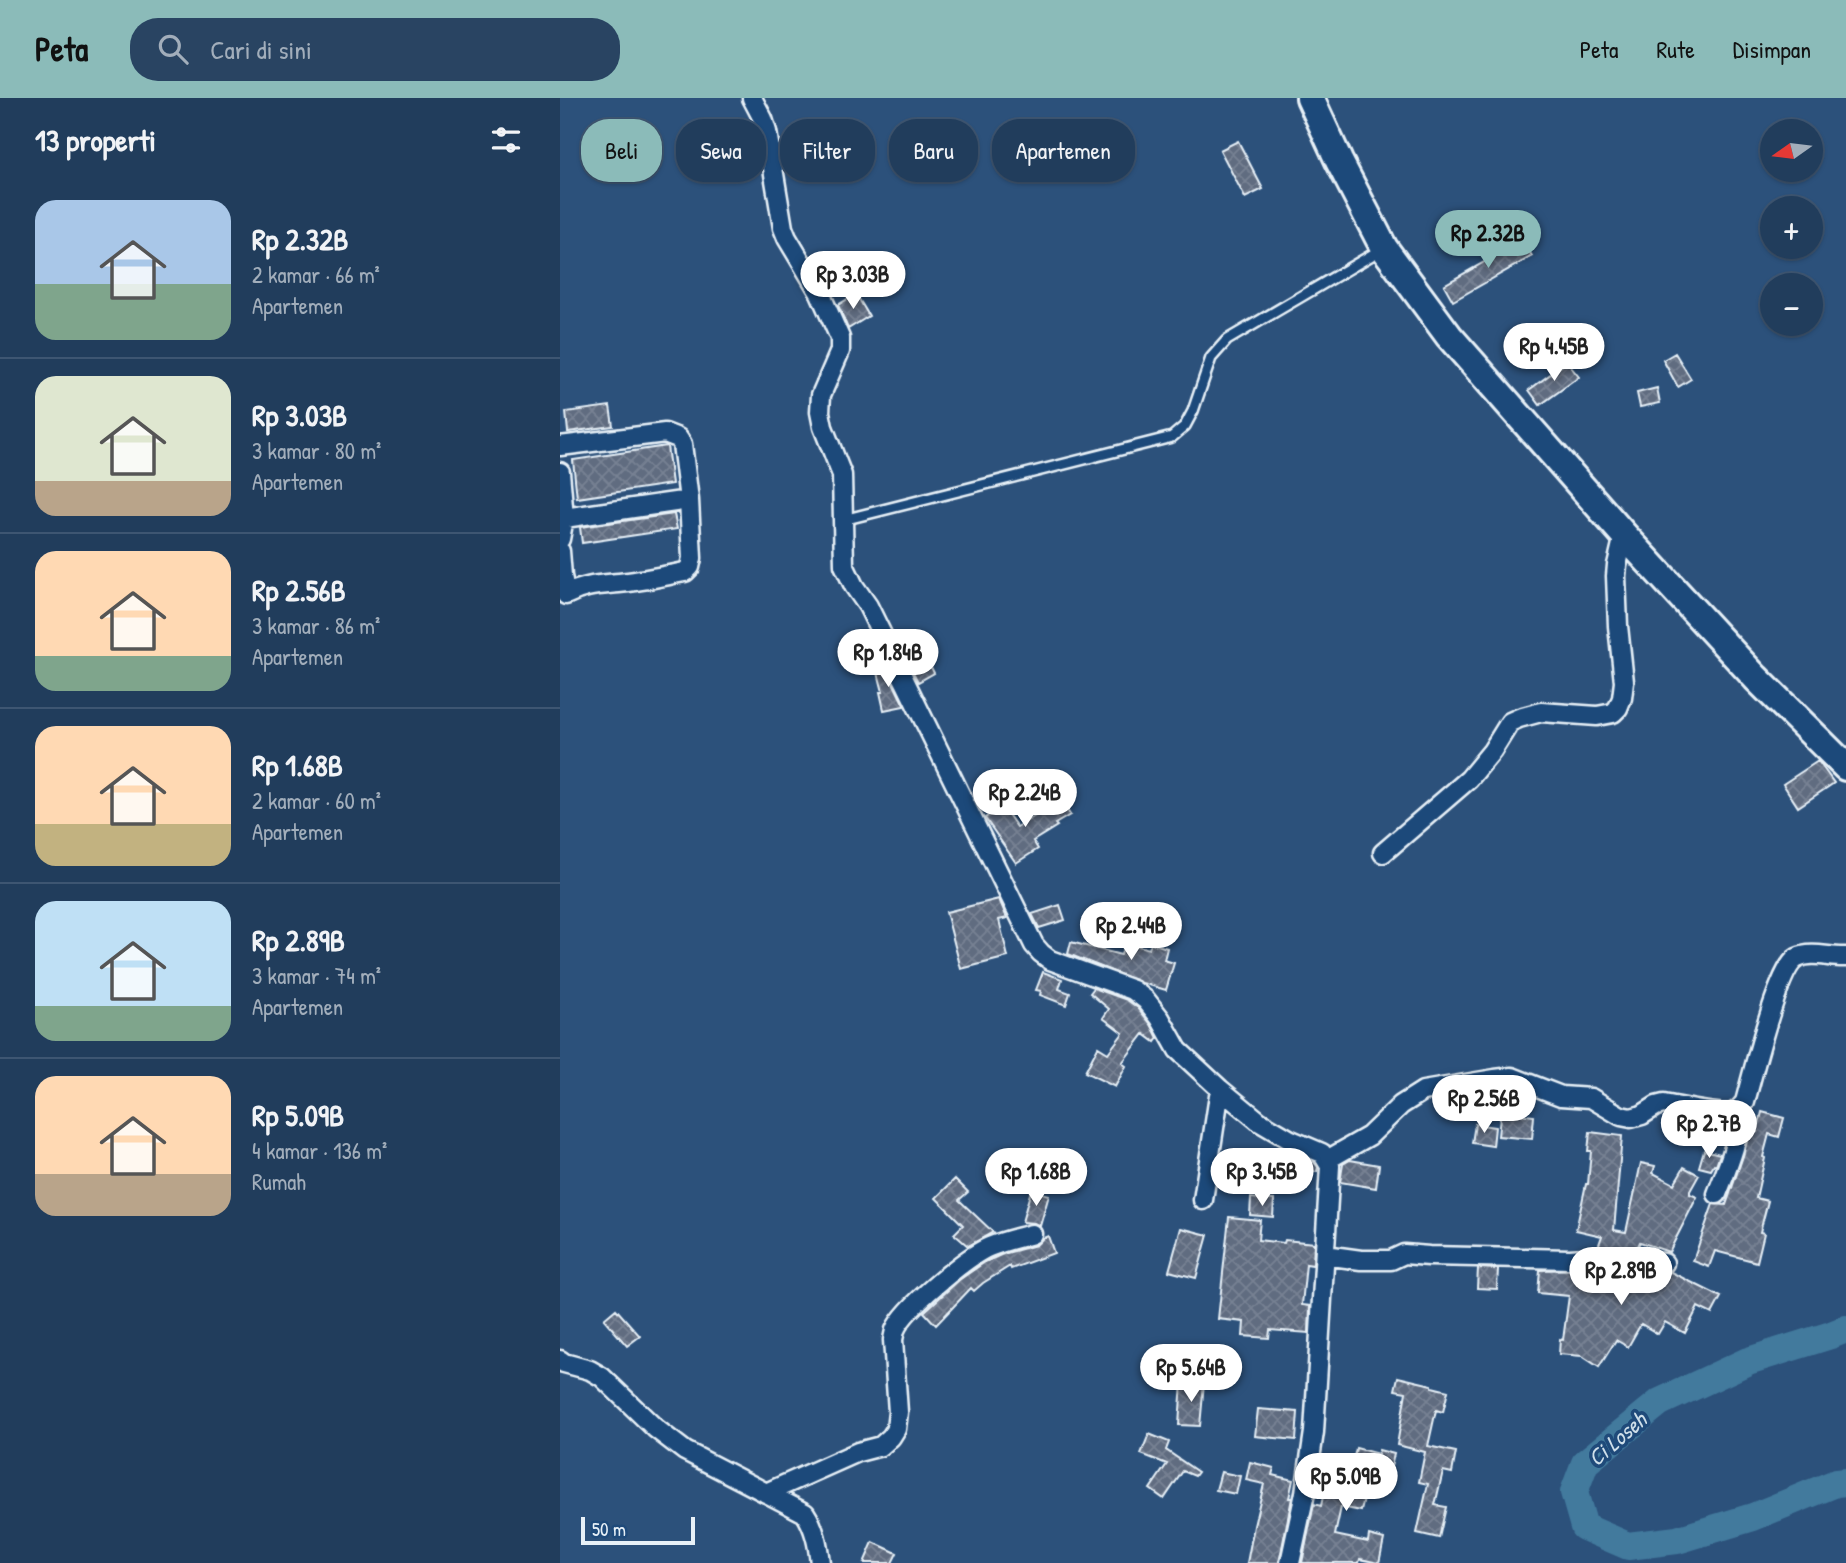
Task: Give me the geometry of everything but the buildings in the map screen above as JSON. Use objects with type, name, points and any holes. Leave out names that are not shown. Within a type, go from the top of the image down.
[{"type":"street","points":[[752,98],[767,132],[783,229],[820,293],[840,338],[841,351],[821,395],[820,412],[822,427],[842,475],[843,558],[846,572],[875,619],[1034,945],[1050,960],[1133,990],[1146,1000],[1160,1018],[1178,1050],[1220,1089],[1260,1122],[1289,1139],[1322,1153],[1327,1160],[1331,1173],[1314,1432],[1305,1493],[1290,1563]]},
{"type":"street","points":[[1310,98],[1384,248],[1449,336],[1756,678],[1846,767]]},
{"type":"street","points":[[560,446],[665,433],[672,435],[682,444],[692,558],[690,567],[685,572],[588,586],[563,596],[560,551]]},
{"type":"street","points":[[560,472],[564,518],[560,539]]},
{"type":"street","points":[[564,518],[689,500]]},
{"type":"street","points":[[1383,853],[1469,779],[1492,751],[1510,722],[1541,712],[1597,716],[1612,713],[1618,708],[1624,682],[1616,576],[1625,535]]},
{"type":"street","points":[[1327,1160],[1369,1136],[1401,1105],[1423,1091],[1512,1077],[1561,1096],[1591,1098],[1620,1116],[1631,1118],[1664,1104],[1733,1113],[1745,1102],[1768,1020],[1793,961],[1812,955],[1846,957]]},
{"type":"street","points":[[1203,1200],[1220,1089]]},
{"type":"street","points":[[1717,1194],[1735,1147],[1740,1108]]},
{"type":"street","points":[[766,1493],[858,1452],[881,1446],[891,1437],[896,1429],[898,1412],[893,1340],[899,1324],[919,1299],[988,1247],[1032,1234]]},
{"type":"street","points":[[1325,1255],[1361,1260],[1391,1260],[1407,1254],[1585,1258],[1664,1263]]},
{"type":"street","points":[[560,1360],[602,1377],[655,1428],[685,1451],[805,1513],[816,1535],[820,1563]]},
{"type":"lane","points":[[842,520],[1172,437],[1185,426],[1193,411],[1211,358],[1227,340],[1384,248]]},
{"type":"waterway","name":"Ci Loseh","points":[[1846,1329],[1748,1361],[1660,1402],[1585,1463],[1574,1492],[1584,1527],[1628,1546],[1677,1540],[1753,1517],[1836,1483],[1846,1482]]}]
